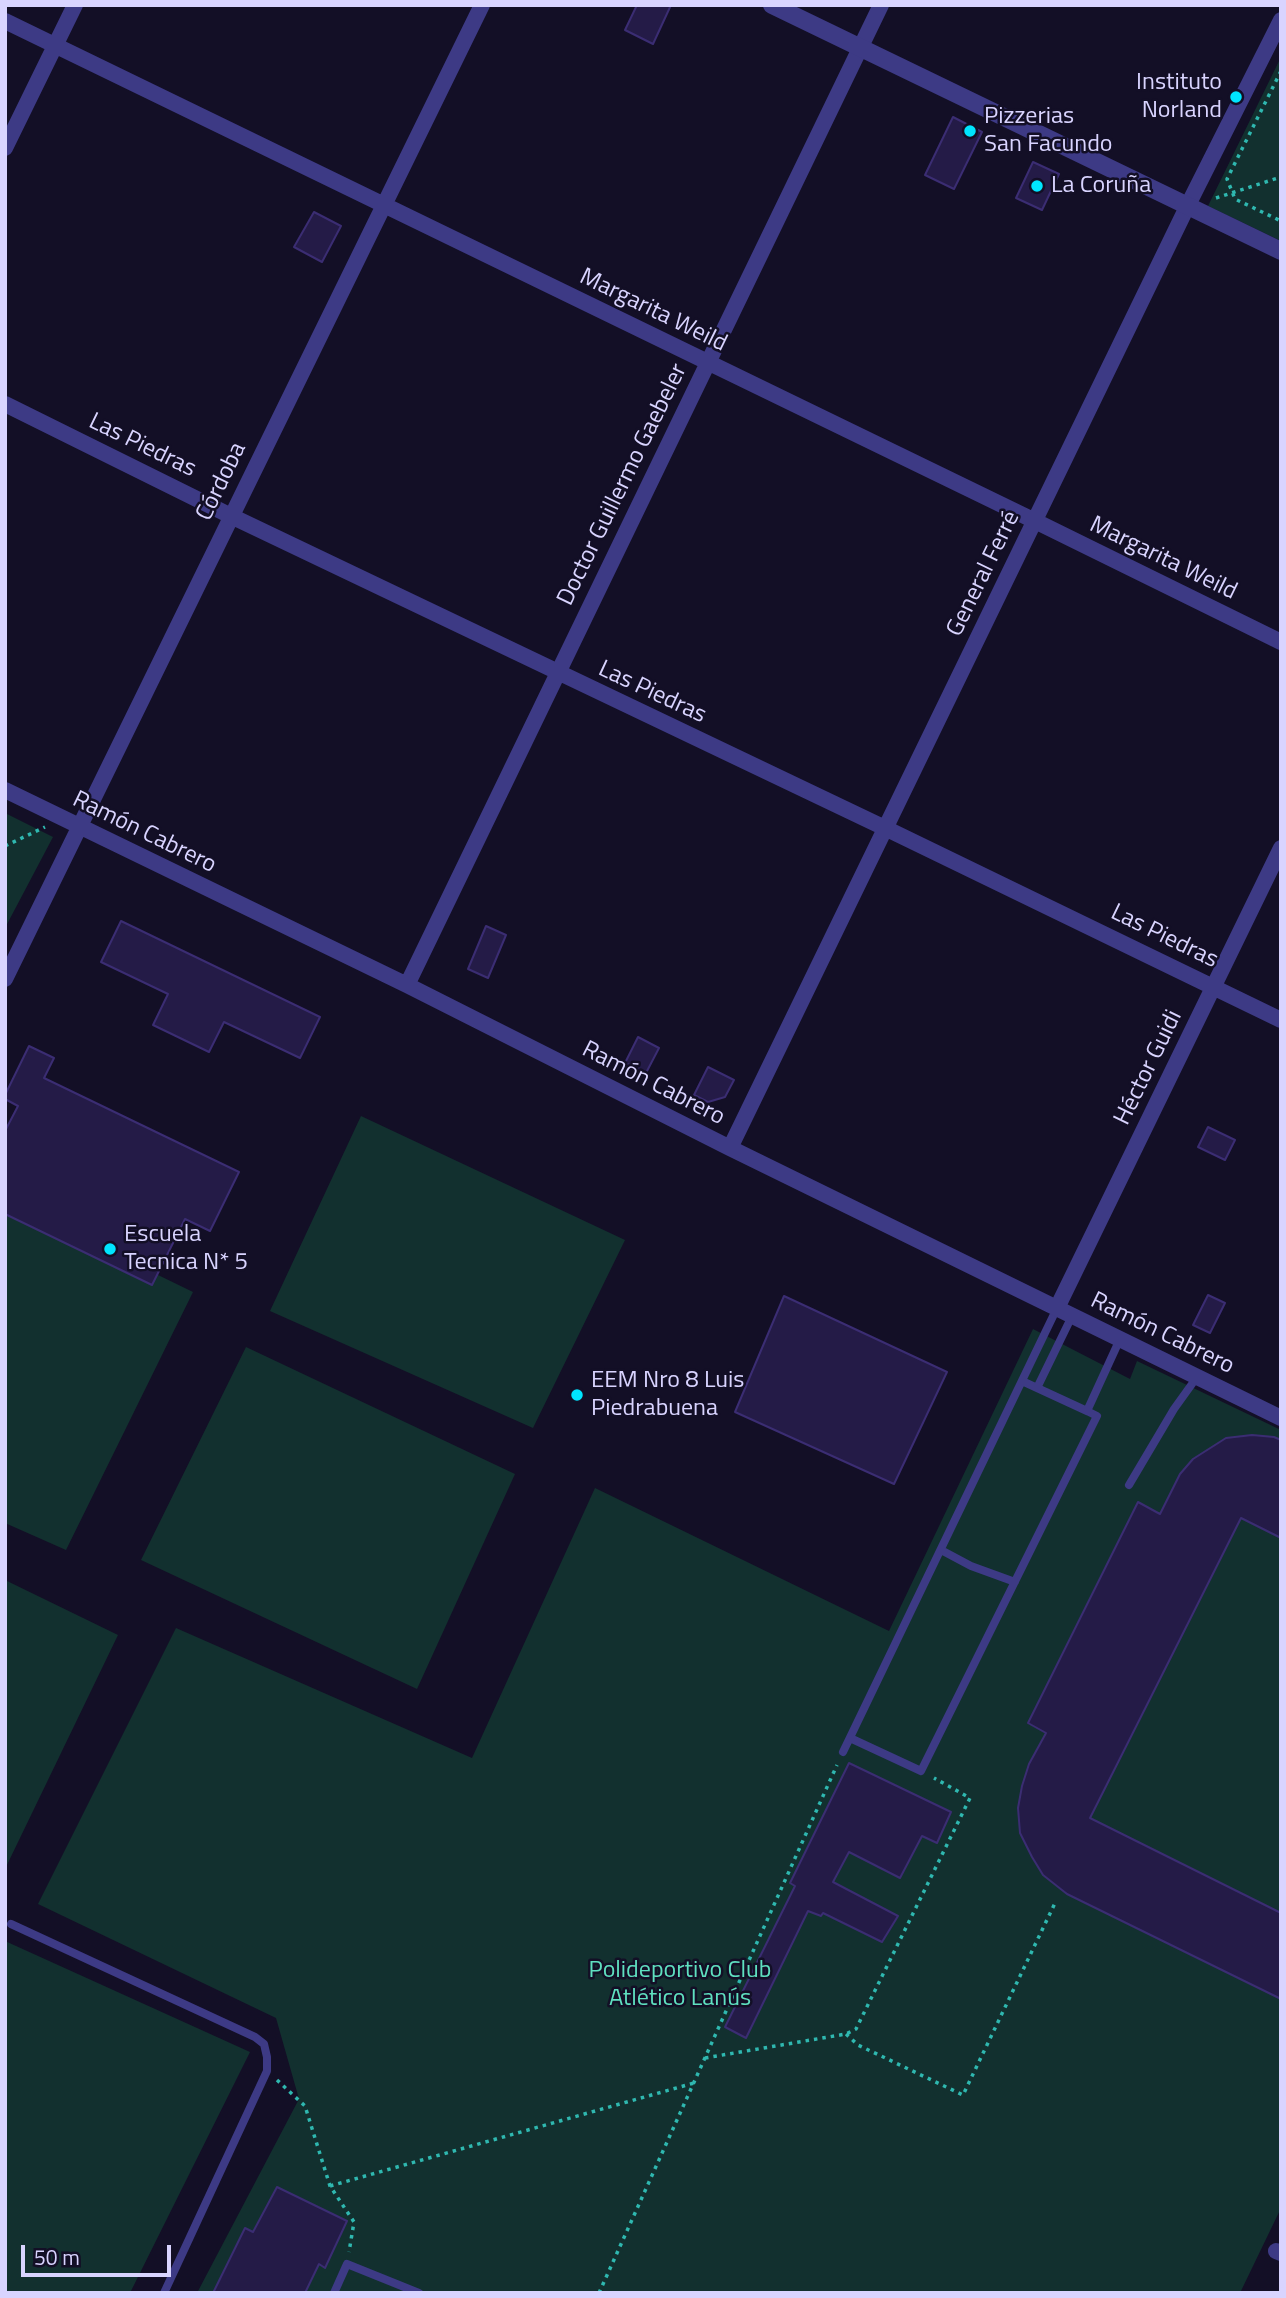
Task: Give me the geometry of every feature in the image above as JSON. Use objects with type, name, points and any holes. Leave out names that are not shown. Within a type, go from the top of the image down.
[{"type":"street","points":[[5,148],[75,5]]},
{"type":"street","name":"Córdoba","points":[[5,979],[482,5]]},
{"type":"street","points":[[772,5],[1281,251]]},
{"type":"street","name":"Doctor Guillermo Gaebeler","points":[[407,985],[881,5]]},
{"type":"street","name":"General Ferré","points":[[730,1148],[1187,207],[1281,20]]},
{"type":"street","name":"Margarita Weild","points":[[5,21],[1281,642]]},
{"type":"street","name":"Las Piedras","points":[[5,404],[231,516],[1281,1020]]},
{"type":"street","name":"Ramón Cabrero","points":[[5,790],[407,985],[730,1148],[1281,1418]]},
{"type":"street","name":"Héctor Guidi","points":[[1057,1308],[1281,848]]},
{"type":"lane","points":[[843,1752],[1057,1308]]},
{"type":"lane","points":[[1037,1388],[1072,1316]]},
{"type":"lane","points":[[1087,1411],[1120,1339]]},
{"type":"lane","points":[[1129,1485],[1174,1409],[1197,1377]]},
{"type":"lane","points":[[850,1738],[921,1771],[1097,1416],[1022,1381]]},
{"type":"lane","points":[[940,1550],[971,1566],[1015,1582]]},
{"type":"lane","points":[[11,1924],[255,2037],[264,2044],[267,2071],[164,2293]]},
{"type":"lane","points":[[334,2293],[347,2264],[419,2293]]},
{"type":"path","points":[[1281,71],[1227,179],[1235,199],[1281,221]]},
{"type":"path","points":[[1187,207],[1281,177]]},
{"type":"path","points":[[5,846],[62,819]]},
{"type":"path","points":[[599,2293],[843,1752]]},
{"type":"path","points":[[705,2058],[846,2034],[856,2029],[970,1798],[921,1771]]},
{"type":"path","points":[[846,2034],[859,2045],[963,2095],[1056,1900]]},
{"type":"path","points":[[267,2071],[305,2106],[330,2186],[354,2222],[347,2264]]},
{"type":"path","points":[[330,2186],[694,2083]]},
{"type":"green space","points":[[1281,57],[1281,241],[1208,206]]},
{"type":"green space","points":[[5,813],[53,837],[5,928]]},
{"type":"green space","points":[[361,1116],[625,1240],[533,1428],[270,1311]]},
{"type":"green space","points":[[5,1173],[8,1202],[193,1292],[66,1550],[5,1523]]},
{"type":"green space","name":"Polideportivo Club Atlético Lanús","points":[[1033,1329],[1130,1379],[1137,1361],[1281,1430],[1281,2208],[1240,2293],[197,2293],[299,2099],[276,2018],[38,1904],[176,1628],[472,1758],[595,1488],[889,1631]]},
{"type":"green space","points":[[246,1347],[515,1474],[417,1689],[141,1560]]},
{"type":"green space","points":[[5,1580],[118,1635],[5,1869]]},
{"type":"green space","points":[[5,1941],[250,2052],[130,2293],[5,2293]]},
{"type":"building","points":[[637,5],[671,5],[653,44],[625,30]]},
{"type":"building","points":[[953,117],[982,132],[954,189],[925,175]]},
{"type":"building","name":"La Coruña","points":[[1033,162],[1059,174],[1042,210],[1016,198]]},
{"type":"building","points":[[314,212],[341,226],[322,262],[294,247]]},
{"type":"building","points":[[121,921],[320,1017],[300,1058],[224,1022],[209,1052],[153,1025],[168,994],[101,962]]},
{"type":"building","points":[[486,926],[506,935],[488,978],[468,969]]},
{"type":"building","points":[[638,1037],[659,1048],[646,1073],[625,1063]]},
{"type":"building","points":[[29,1046],[54,1058],[44,1078],[239,1172],[210,1231],[185,1219],[152,1285],[5,1214],[5,1131],[18,1106],[5,1099],[5,1095]]},
{"type":"building","points":[[708,1067],[734,1080],[725,1097],[708,1102],[694,1095]]},
{"type":"building","points":[[1208,1127],[1235,1140],[1225,1160],[1198,1147]]},
{"type":"building","points":[[1208,1295],[1225,1303],[1210,1333],[1193,1325]]},
{"type":"building","points":[[784,1296],[947,1372],[894,1484],[735,1412]]},
{"type":"building","points":[[1252,1435],[1281,1440],[1281,1538],[1241,1518],[1090,1818],[1281,1913],[1281,1999],[1067,1894],[1043,1875],[1032,1857],[1020,1833],[1018,1808],[1029,1764],[1046,1733],[1028,1723],[1138,1502],[1160,1514],[1180,1474],[1193,1459],[1226,1438]]},
{"type":"building","points":[[849,1763],[951,1812],[937,1843],[922,1836],[900,1878],[849,1852],[833,1882],[898,1916],[882,1942],[823,1913],[821,1916],[808,1911],[746,2038],[725,2027],[795,1886],[790,1883]]},
{"type":"building","points":[[277,2187],[347,2221],[325,2268],[319,2264],[305,2293],[213,2293],[245,2228],[253,2232]]},
{"type":"place","name":"Instituto Norland","points":[[1236,97]]},
{"type":"place","name":"Pizzerias San Facundo","points":[[970,131]]},
{"type":"place","name":"La Coruña","points":[[1037,186]]},
{"type":"place","name":"Escuela Tecnica N* 5","points":[[110,1249]]},
{"type":"place","name":"EEM Nro 8 Luis Piedrabuena","points":[[577,1395]]}]
